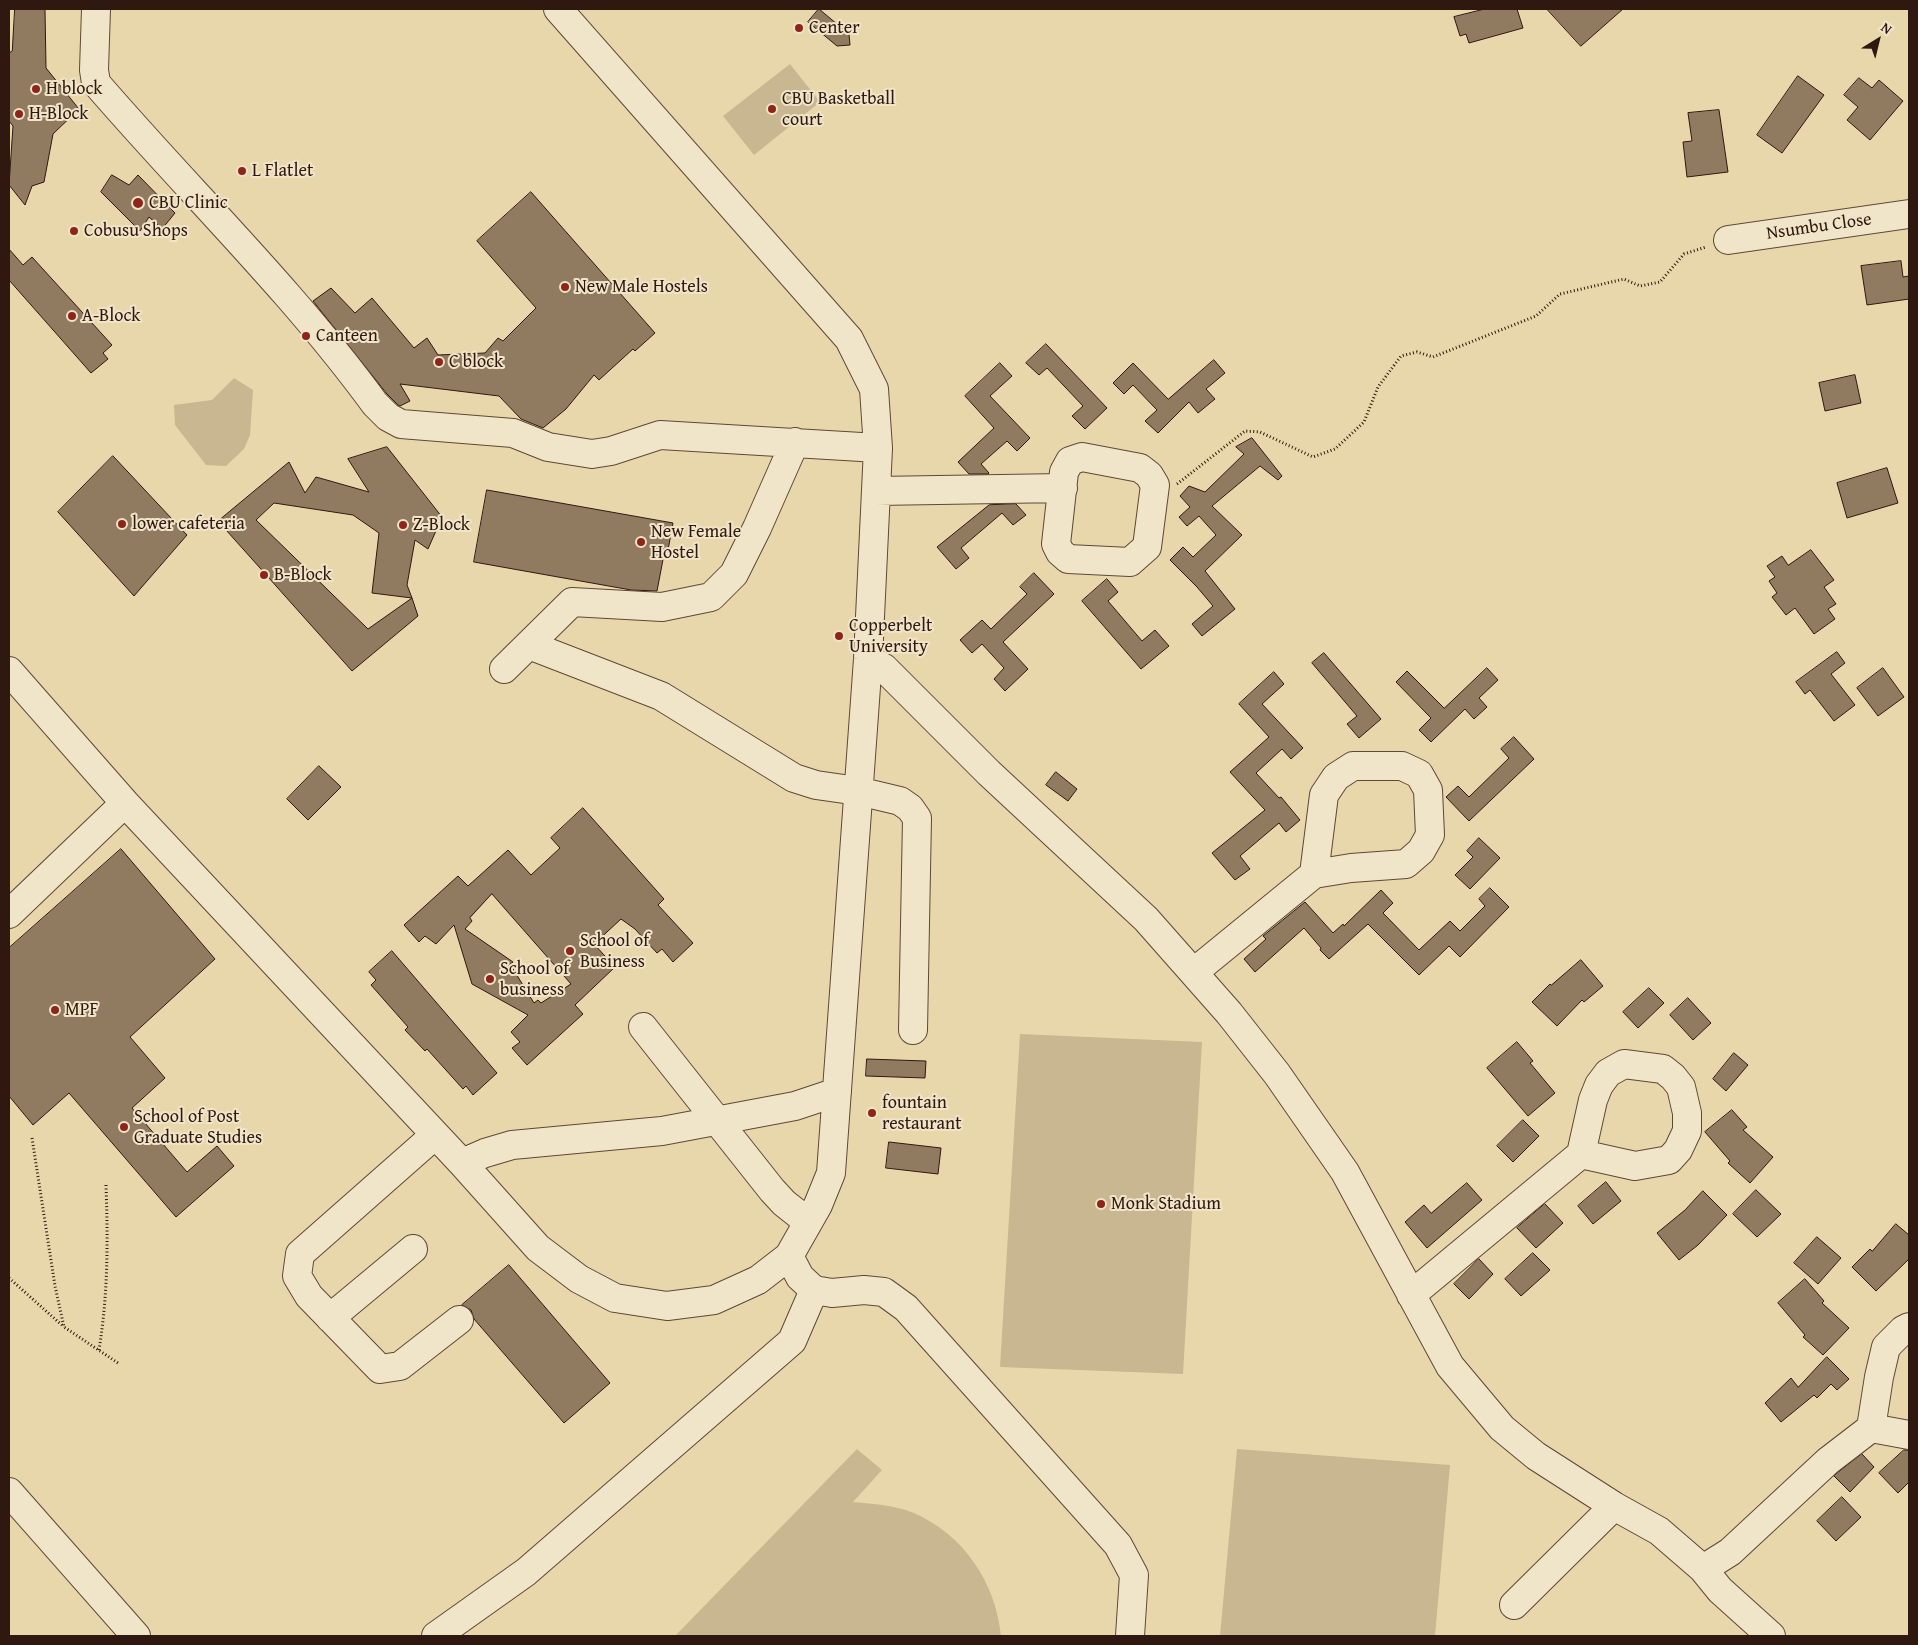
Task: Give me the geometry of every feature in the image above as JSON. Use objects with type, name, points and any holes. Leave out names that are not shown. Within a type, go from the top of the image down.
[{"type":"street","points":[[96,9],[94,70],[96,84],[152,148],[299,307],[375,404],[388,417],[401,424],[513,432],[548,448],[592,454],[611,451],[660,435],[878,448]]},
{"type":"street","points":[[9,671],[125,803],[462,1163],[538,1248],[579,1279],[615,1298],[667,1306],[714,1300],[758,1280],[789,1256],[818,1205],[831,1173],[868,658],[878,448],[874,389],[849,339],[558,9]]},
{"type":"street","name":"Nsumbu Close","points":[[1728,240],[1909,214]]},
{"type":"street","points":[[504,669],[572,602],[662,607],[711,597],[734,574],[757,528],[794,442]]},
{"type":"street","points":[[1082,457],[1140,468],[1149,475],[1155,485],[1147,547],[1130,562],[1068,558],[1060,552],[1056,544],[1064,488],[1064,472],[1070,461],[1082,457]]},
{"type":"street","points":[[876,491],[1064,488]]},
{"type":"street","points":[[529,645],[661,696],[794,778],[816,785],[858,791],[900,801],[910,808],[917,818],[913,1030]]},
{"type":"street","points":[[868,658],[884,668],[989,773],[1146,919],[1194,972],[1276,1074],[1345,1172],[1450,1366],[1502,1428],[1536,1456],[1614,1506],[1659,1531],[1703,1569],[1720,1590],[1771,1636]]},
{"type":"street","points":[[1194,972],[1314,874],[1351,868],[1406,864],[1421,851],[1430,835],[1428,790],[1418,774],[1402,766],[1353,766],[1336,777],[1324,795],[1314,874]]},
{"type":"street","points":[[9,914],[125,803]]},
{"type":"street","points":[[643,1027],[784,1204],[808,1222]]},
{"type":"street","points":[[462,1163],[512,1144],[662,1131],[795,1106],[837,1092]]},
{"type":"street","points":[[435,1135],[300,1254],[297,1276],[309,1296],[380,1369],[400,1366],[459,1320]]},
{"type":"street","points":[[1411,1295],[1581,1154]]},
{"type":"street","points":[[330,1318],[413,1249]]},
{"type":"street","points":[[789,1256],[800,1276],[814,1290],[832,1294],[864,1290],[884,1292],[906,1308],[1118,1546],[1134,1575],[1130,1636]]},
{"type":"street","points":[[436,1636],[526,1572],[792,1341],[814,1290]]},
{"type":"street","points":[[1703,1569],[1730,1552],[1828,1460],[1871,1428],[1886,1347],[1903,1330],[1909,1327]]},
{"type":"street","points":[[1871,1428],[1909,1435]]},
{"type":"street","points":[[9,1492],[136,1636]]},
{"type":"street","points":[[1514,1606],[1614,1506]]},
{"type":"path","points":[[1155,485],[1176,485],[1245,430],[1260,432],[1313,457],[1335,449],[1364,422],[1378,387],[1401,356],[1417,352],[1433,357],[1536,316],[1560,294],[1624,279],[1640,286],[1660,282],[1684,254],[1728,240]]},
{"type":"path","points":[[32,1138],[55,1286],[64,1327]]},
{"type":"path","points":[[99,1350],[104,1316],[109,1248],[106,1185]]},
{"type":"path","points":[[9,1278],[64,1327],[118,1363]]},
{"type":"shaded area","name":"CBU Basketball court","points":[[790,64],[820,102],[754,155],[723,116]]},
{"type":"shaded area","points":[[234,378],[253,390],[250,435],[244,449],[226,466],[206,465],[175,425],[174,405],[212,400]]},
{"type":"shaded area","name":"Monk Stadium","points":[[1020,1034],[1202,1042],[1183,1374],[1000,1367]]},
{"type":"shaded area","points":[[857,1449],[882,1470],[853,1502],[884,1505],[906,1510],[932,1522],[948,1534],[974,1563],[984,1580],[998,1616],[1001,1636],[675,1636]]},
{"type":"shaded area","points":[[1237,1449],[1450,1465],[1435,1636],[1220,1636]]},
{"type":"building","name":"H block","points":[[15,9],[45,9],[46,68],[79,109],[53,134],[44,182],[32,186],[25,205],[9,185],[13,126],[9,121],[9,53],[12,51]]},
{"type":"building","points":[[819,9],[849,34],[850,45],[837,46],[808,22]]},
{"type":"building","points":[[1485,9],[1517,9],[1523,28],[1469,43],[1466,34],[1460,36],[1454,17]]},
{"type":"building","points":[[1547,9],[1623,9],[1581,46]]},
{"type":"building","points":[[1798,76],[1824,95],[1782,153],[1757,135]]},
{"type":"building","points":[[1859,78],[1872,88],[1879,80],[1903,101],[1870,140],[1847,120],[1858,107],[1844,95]]},
{"type":"building","points":[[1719,110],[1728,172],[1687,177],[1683,142],[1692,141],[1688,113]]},
{"type":"building","name":"CBU Clinic","points":[[112,175],[129,185],[138,175],[175,213],[162,229],[149,217],[140,231],[101,192]]},
{"type":"building","points":[[531,192],[655,333],[635,351],[633,349],[599,380],[594,375],[566,409],[543,428],[521,419],[499,396],[400,384],[410,401],[400,406],[387,394],[313,301],[331,288],[355,313],[372,298],[414,348],[427,338],[438,355],[485,353],[498,338],[503,341],[536,308],[477,241]]},
{"type":"building","name":"A-Block","points":[[9,249],[23,265],[32,257],[112,345],[103,353],[108,359],[91,373],[9,280]]},
{"type":"building","points":[[1901,261],[1903,277],[1909,276],[1909,299],[1867,305],[1861,266]]},
{"type":"building","points":[[1046,344],[1107,408],[1085,429],[1072,416],[1083,406],[1047,368],[1039,375],[1026,363]]},
{"type":"building","points":[[1214,360],[1225,373],[1206,389],[1215,399],[1198,413],[1189,402],[1158,433],[1145,421],[1157,410],[1133,385],[1124,394],[1113,383],[1133,363],[1168,399]]},
{"type":"building","points":[[1000,363],[1012,376],[990,396],[1030,438],[1017,451],[1007,441],[981,464],[988,474],[969,474],[958,462],[994,428],[965,396]]},
{"type":"building","points":[[1855,375],[1861,403],[1825,411],[1819,383]]},
{"type":"building","points":[[1252,438],[1282,476],[1278,480],[1260,466],[1212,506],[1242,535],[1205,571],[1235,609],[1202,636],[1192,624],[1213,606],[1170,560],[1183,547],[1193,557],[1216,535],[1199,516],[1187,526],[1179,517],[1190,507],[1180,496],[1189,486],[1205,492],[1244,454],[1236,447]]},
{"type":"building","points":[[387,447],[442,517],[428,549],[415,540],[407,585],[412,598],[418,616],[352,671],[218,521],[289,462],[305,493],[316,477],[369,492],[348,459]],"holes":[[[274,503],[353,515],[379,533],[372,593],[412,598],[368,629],[256,520]]]},
{"type":"building","name":"lower cafeteria","points":[[113,456],[187,535],[134,596],[58,512]]},
{"type":"building","points":[[1887,468],[1898,503],[1847,518],[1837,483]]},
{"type":"building","name":"New Female Hostel","points":[[487,490],[673,523],[668,550],[665,549],[657,591],[631,590],[474,562]]},
{"type":"building","points":[[1016,504],[1026,515],[1013,525],[1002,513],[961,548],[969,558],[956,569],[937,547],[989,505]]},
{"type":"building","points":[[1811,550],[1834,580],[1824,587],[1836,604],[1828,609],[1835,619],[1814,634],[1795,608],[1786,615],[1772,597],[1777,593],[1769,581],[1775,577],[1767,566],[1782,556],[1788,565]]},
{"type":"building","points":[[1034,573],[1054,594],[1003,642],[1028,669],[1005,691],[994,679],[1004,668],[982,644],[972,653],[960,640],[982,620],[991,629],[1027,594],[1020,587]]},
{"type":"building","points":[[1107,579],[1118,592],[1108,601],[1142,641],[1155,630],[1169,646],[1141,669],[1082,601]]},
{"type":"building","points":[[1837,652],[1845,663],[1831,674],[1855,705],[1834,721],[1810,690],[1805,694],[1796,682]]},
{"type":"building","points":[[1324,653],[1381,719],[1359,738],[1347,724],[1357,716],[1312,663]]},
{"type":"building","points":[[1487,668],[1498,680],[1479,698],[1487,707],[1474,719],[1465,709],[1431,742],[1419,730],[1431,718],[1396,682],[1407,671],[1444,708]]},
{"type":"building","points":[[1883,668],[1904,697],[1878,716],[1857,688]]},
{"type":"building","points":[[1274,672],[1284,684],[1262,704],[1303,748],[1291,759],[1282,749],[1256,773],[1279,798],[1281,797],[1300,820],[1286,832],[1279,823],[1240,856],[1250,869],[1235,880],[1212,853],[1265,810],[1230,772],[1269,737],[1239,704]]},
{"type":"building","points":[[1514,737],[1534,759],[1469,821],[1446,797],[1458,786],[1469,797],[1509,758],[1501,749]]},
{"type":"building","points":[[319,766],[341,787],[308,820],[287,799]]},
{"type":"building","points":[[1056,772],[1077,789],[1068,801],[1046,785]]},
{"type":"building","name":"School of Business","points":[[583,808],[664,899],[658,905],[693,943],[673,962],[662,949],[657,953],[635,929],[621,919],[594,944],[615,967],[575,1005],[583,1014],[527,1065],[512,1048],[520,1042],[511,1032],[528,1015],[472,984],[454,925],[436,944],[425,936],[419,942],[404,925],[458,876],[468,886],[508,850],[531,875],[560,848],[551,838]],"holes":[[[492,894],[571,984],[541,1003],[538,1000],[534,1003],[510,964],[513,962],[465,929],[472,921],[470,918]]]},
{"type":"building","points":[[1479,838],[1500,858],[1470,889],[1455,875],[1473,857],[1467,851]]},
{"type":"building","name":"MPF","points":[[121,849],[215,959],[130,1037],[165,1078],[132,1108],[187,1172],[217,1146],[234,1166],[176,1217],[69,1093],[33,1125],[9,1096],[9,948]]},
{"type":"building","points":[[1490,888],[1509,907],[1460,957],[1449,946],[1419,975],[1368,924],[1329,959],[1304,928],[1255,972],[1244,959],[1266,939],[1263,936],[1305,902],[1333,933],[1343,924],[1344,926],[1381,890],[1393,903],[1383,913],[1419,950],[1450,921],[1460,931],[1485,906],[1479,899]]},
{"type":"building","points":[[392,951],[497,1073],[473,1095],[466,1086],[463,1089],[427,1049],[425,1051],[405,1030],[408,1027],[371,985],[376,980],[369,972]]},
{"type":"building","points":[[1581,960],[1603,986],[1584,1002],[1582,1000],[1557,1026],[1532,1002],[1550,984]]},
{"type":"building","points":[[1649,988],[1664,1003],[1638,1028],[1623,1012]]},
{"type":"building","points":[[1688,998],[1711,1023],[1693,1040],[1670,1015]]},
{"type":"building","points":[[1517,1042],[1533,1061],[1530,1063],[1555,1093],[1528,1116],[1487,1068]]},
{"type":"building","points":[[1734,1053],[1748,1065],[1726,1091],[1713,1079]]},
{"type":"building","points":[[867,1059],[926,1061],[925,1078],[866,1076]]},
{"type":"building","points":[[1732,1110],[1747,1127],[1743,1130],[1773,1157],[1750,1183],[1728,1163],[1730,1161],[1705,1132]]},
{"type":"building","points":[[1523,1120],[1539,1136],[1513,1162],[1497,1146]]},
{"type":"building","points":[[889,1142],[941,1148],[938,1174],[886,1168]]},
{"type":"building","points":[[1606,1182],[1621,1201],[1593,1224],[1578,1206]]},
{"type":"building","points":[[1467,1183],[1482,1200],[1427,1248],[1405,1222],[1424,1205],[1431,1213]]},
{"type":"building","points":[[1756,1190],[1781,1214],[1757,1237],[1733,1214]]},
{"type":"building","points":[[1703,1191],[1727,1215],[1698,1245],[1679,1260],[1657,1233],[1685,1210]]},
{"type":"building","points":[[1545,1204],[1563,1223],[1536,1248],[1517,1228]]},
{"type":"building","points":[[1896,1224],[1909,1235],[1909,1259],[1876,1291],[1852,1267],[1870,1249],[1872,1251]]},
{"type":"building","points":[[1817,1237],[1841,1258],[1818,1284],[1794,1263]]},
{"type":"building","points":[[1533,1253],[1550,1270],[1521,1296],[1505,1279]]},
{"type":"building","points":[[1479,1259],[1493,1274],[1469,1299],[1454,1284]]},
{"type":"building","points":[[509,1265],[610,1383],[564,1423],[474,1319],[471,1310],[462,1305]]},
{"type":"building","points":[[1805,1279],[1824,1301],[1822,1303],[1849,1328],[1823,1355],[1803,1337],[1805,1335],[1778,1303]]},
{"type":"building","points":[[1827,1357],[1849,1379],[1837,1390],[1831,1384],[1817,1398],[1814,1395],[1781,1422],[1765,1403],[1791,1378],[1798,1387]]},
{"type":"building","points":[[1904,1450],[1909,1450],[1909,1482],[1898,1493],[1879,1473]]},
{"type":"building","points":[[1862,1454],[1874,1467],[1850,1492],[1834,1476]]},
{"type":"building","points":[[1842,1497],[1861,1517],[1836,1541],[1817,1521]]},
{"type":"place","name":"Center","points":[[799,28]]},
{"type":"place","name":"H block","points":[[36,89]]},
{"type":"place","name":"CBU Basketball court","points":[[772,109]]},
{"type":"place","name":"H-Block","points":[[19,114]]},
{"type":"place","name":"L Flatlet","points":[[242,171]]},
{"type":"place","name":"CBU Clinic","points":[[138,203]]},
{"type":"place","name":"Cobusu Shops","points":[[74,231]]},
{"type":"place","name":"New Male Hostels","points":[[565,287]]},
{"type":"place","name":"A-Block","points":[[72,316]]},
{"type":"place","name":"Canteen","points":[[306,336]]},
{"type":"place","name":"C block","points":[[439,362]]},
{"type":"place","name":"lower cafeteria","points":[[122,524]]},
{"type":"place","name":"Z-Block","points":[[403,525]]},
{"type":"place","name":"New Female Hostel","points":[[641,542]]},
{"type":"place","name":"B-Block","points":[[264,575]]},
{"type":"place","name":"Copperbelt University","points":[[839,636]]},
{"type":"place","name":"School of Business","points":[[570,951]]},
{"type":"place","name":"School of business","points":[[490,979]]},
{"type":"place","name":"MPF","points":[[55,1010]]},
{"type":"place","name":"fountain restaurant","points":[[872,1113]]},
{"type":"place","name":"School of Post Graduate Studies","points":[[124,1127]]},
{"type":"place","name":"Monk Stadium","points":[[1101,1204]]}]
